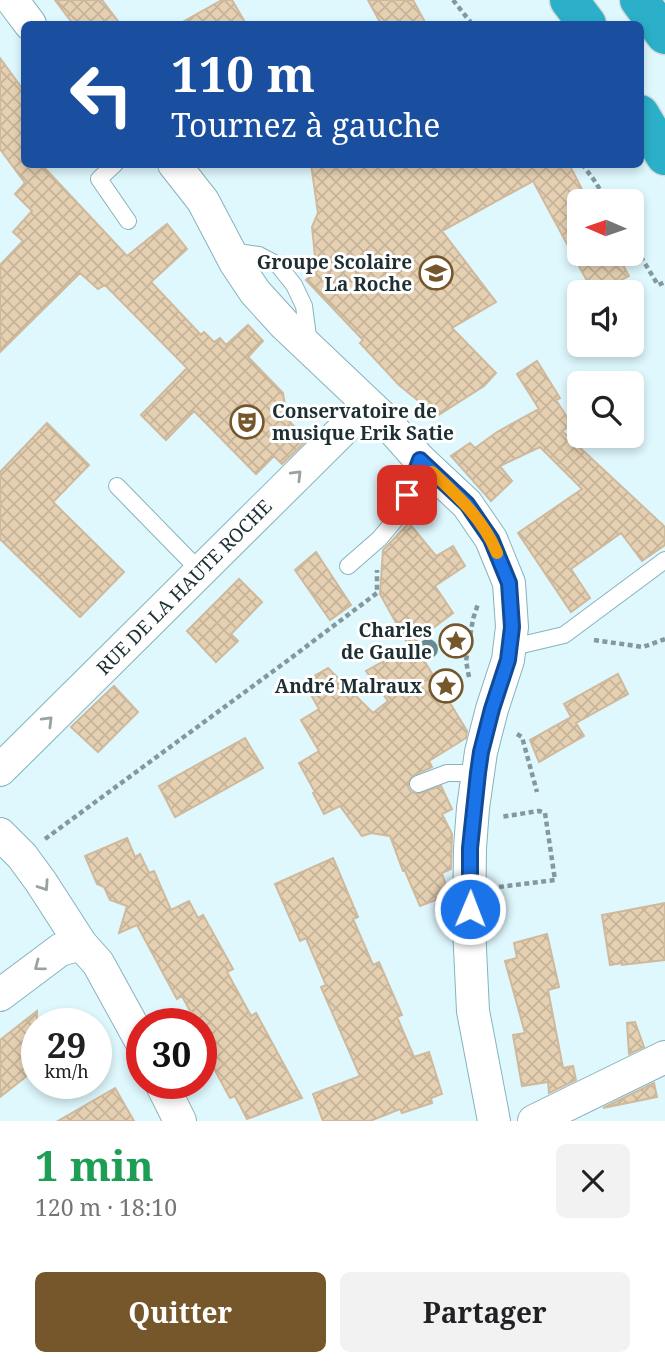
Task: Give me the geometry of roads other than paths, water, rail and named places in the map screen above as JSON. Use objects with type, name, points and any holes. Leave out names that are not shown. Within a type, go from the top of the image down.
[{"type":"highway","points":[[569,0],[585,21]]},
{"type":"highway","points":[[639,0],[665,35]]},
{"type":"highway","points":[[644,121],[665,156]]},
{"type":"street","points":[[12,0],[28,21]]},
{"type":"street","points":[[177,168],[203,201],[229,251],[255,292],[285,325],[381,416],[420,460],[467,504],[491,539],[509,583],[512,627],[508,660],[481,752],[470,848],[473,1011],[494,1121]]},
{"type":"street","name":"RUE DE LA HAUTE ROCHE","points":[[0,769],[368,405]]},
{"type":"street","points":[[0,834],[22,856],[81,944],[98,963],[126,1014]]},
{"type":"street","points":[[0,995],[60,950],[81,944]]},
{"type":"street","points":[[534,1121],[665,1057]]},
{"type":"street","points":[[169,1099],[180,1121]]},
{"type":"lane","points":[[111,168],[99,179],[128,221]]},
{"type":"lane","points":[[348,566],[379,539],[401,513],[420,460]]},
{"type":"lane","points":[[117,486],[200,571]]},
{"type":"lane","points":[[509,648],[564,635],[665,560]]},
{"type":"lane","points":[[418,784],[447,773],[478,773]]},
{"type":"place","name":"Groupe Scolaire La Roche","points":[[436,273]]},
{"type":"place","name":"Conservatoire de musique Erik Satie","points":[[247,422]]},
{"type":"place","name":"Charles de Gaulle","points":[[456,641]]},
{"type":"place","name":"André Malraux","points":[[446,686]]}]
